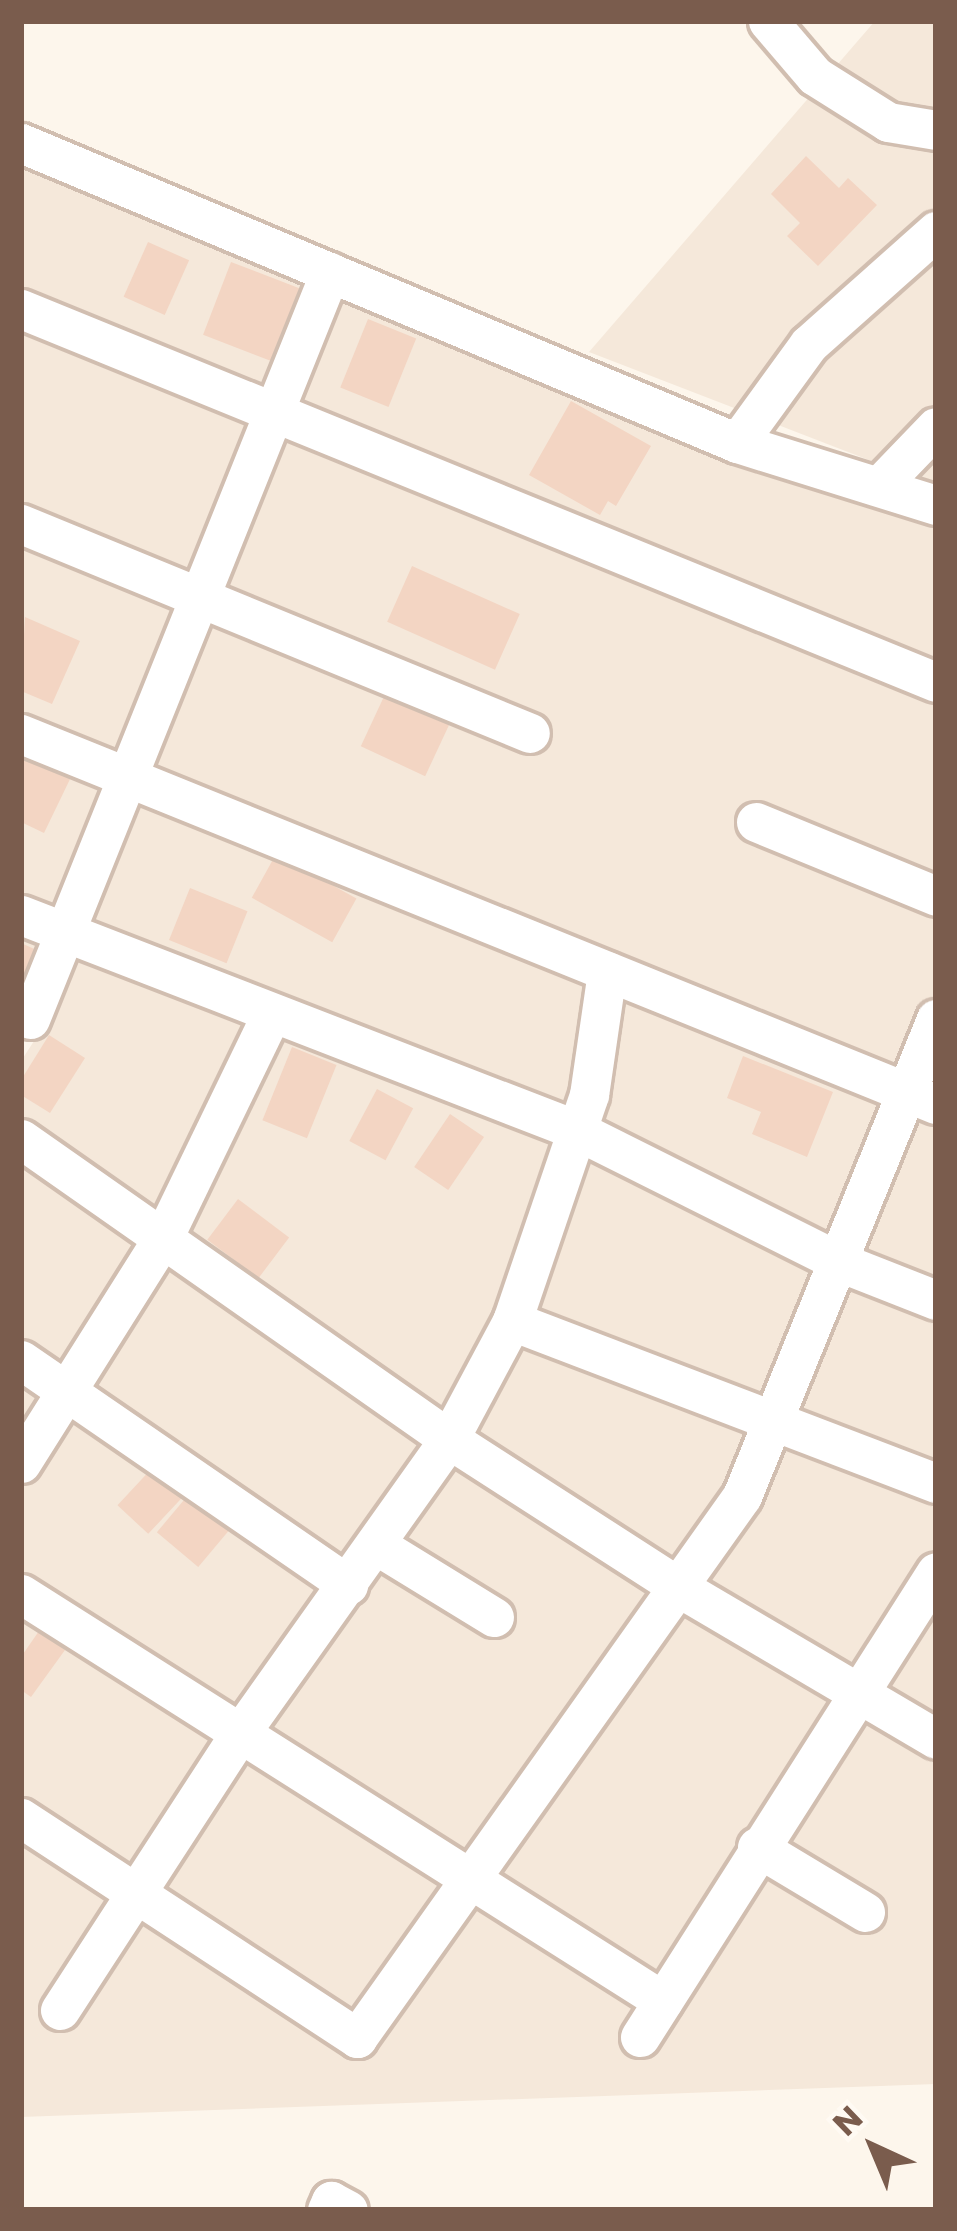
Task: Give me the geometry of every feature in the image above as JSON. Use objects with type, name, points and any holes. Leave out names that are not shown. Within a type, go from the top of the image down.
[{"type":"street","points":[[768,21],[815,76],[888,122],[936,130]]},
{"type":"street","points":[[21,142],[737,443],[883,482],[936,505]]},
{"type":"street","points":[[737,443],[809,344],[936,231]]},
{"type":"street","points":[[30,1018],[330,272]]},
{"type":"street","points":[[21,309],[936,682]]},
{"type":"street","points":[[883,482],[936,427]]},
{"type":"street","points":[[21,524],[530,733]]},
{"type":"street","points":[[21,734],[920,1098]]},
{"type":"street","points":[[756,822],[936,896]]},
{"type":"street","points":[[21,915],[574,1129],[842,1263],[936,1300]]},
{"type":"street","points":[[60,2010],[238,1736],[378,1546],[449,1439],[512,1321],[589,1095],[607,971]]},
{"type":"street","points":[[21,1462],[164,1236],[271,1015]]},
{"type":"street","points":[[21,1818],[357,2038],[464,1880],[680,1588],[742,1496],[770,1421],[920,1098],[936,1018]]},
{"type":"street","points":[[21,1138],[449,1439],[680,1588],[862,1689],[936,1738]]},
{"type":"street","points":[[512,1321],[936,1483]]},
{"type":"street","points":[[21,1360],[348,1585]]},
{"type":"street","points":[[378,1546],[494,1617]]},
{"type":"street","points":[[640,2037],[936,1571]]},
{"type":"street","points":[[21,1594],[464,1880],[663,2001]]},
{"type":"street","points":[[757,1847],[866,1912]]},
{"type":"street","points":[[327,2210],[331,2201],[348,2210]]},
{"type":"shaded area","points":[[875,21],[936,21],[936,486],[589,352]]},
{"type":"shaded area","points":[[21,147],[936,517],[936,2084],[21,2117],[21,1061],[36,1038],[21,1031]]},
{"type":"building","points":[[806,156],[839,188],[848,178],[877,205],[818,266],[787,236],[800,223],[771,194]]},
{"type":"building","points":[[148,242],[189,260],[165,315],[124,297]]},
{"type":"building","points":[[231,262],[312,293],[284,366],[203,335]]},
{"type":"building","points":[[368,319],[416,338],[388,407],[340,388]]},
{"type":"building","points":[[571,401],[651,446],[616,506],[608,501],[600,515],[529,475]]},
{"type":"building","points":[[412,566],[520,614],[495,670],[387,622]]},
{"type":"building","points":[[25,617],[80,641],[52,704],[21,691]]},
{"type":"building","points":[[387,690],[451,720],[425,776],[361,746]]},
{"type":"building","points":[[21,751],[72,775],[44,833],[21,822]]},
{"type":"building","points":[[276,854],[356,899],[332,942],[252,898]]},
{"type":"building","points":[[190,888],[247,911],[227,963],[169,940]]},
{"type":"building","points":[[21,943],[52,957],[21,1017]]},
{"type":"building","points":[[49,1035],[85,1058],[50,1113],[21,1095],[21,1080]]},
{"type":"building","points":[[292,1047],[337,1065],[307,1138],[262,1120]]},
{"type":"building","points":[[743,1056],[833,1092],[807,1157],[752,1134],[761,1112],[727,1098]]},
{"type":"building","points":[[377,1089],[413,1108],[386,1160],[349,1141]]},
{"type":"building","points":[[450,1114],[484,1137],[448,1190],[414,1167]]},
{"type":"building","points":[[238,1199],[289,1238],[258,1278],[207,1240]]},
{"type":"building","points":[[155,1465],[186,1494],[148,1534],[117,1505]]},
{"type":"building","points":[[189,1494],[230,1529],[198,1567],[157,1532]]},
{"type":"building","points":[[39,1631],[65,1650],[31,1697],[21,1690],[21,1657]]}]
